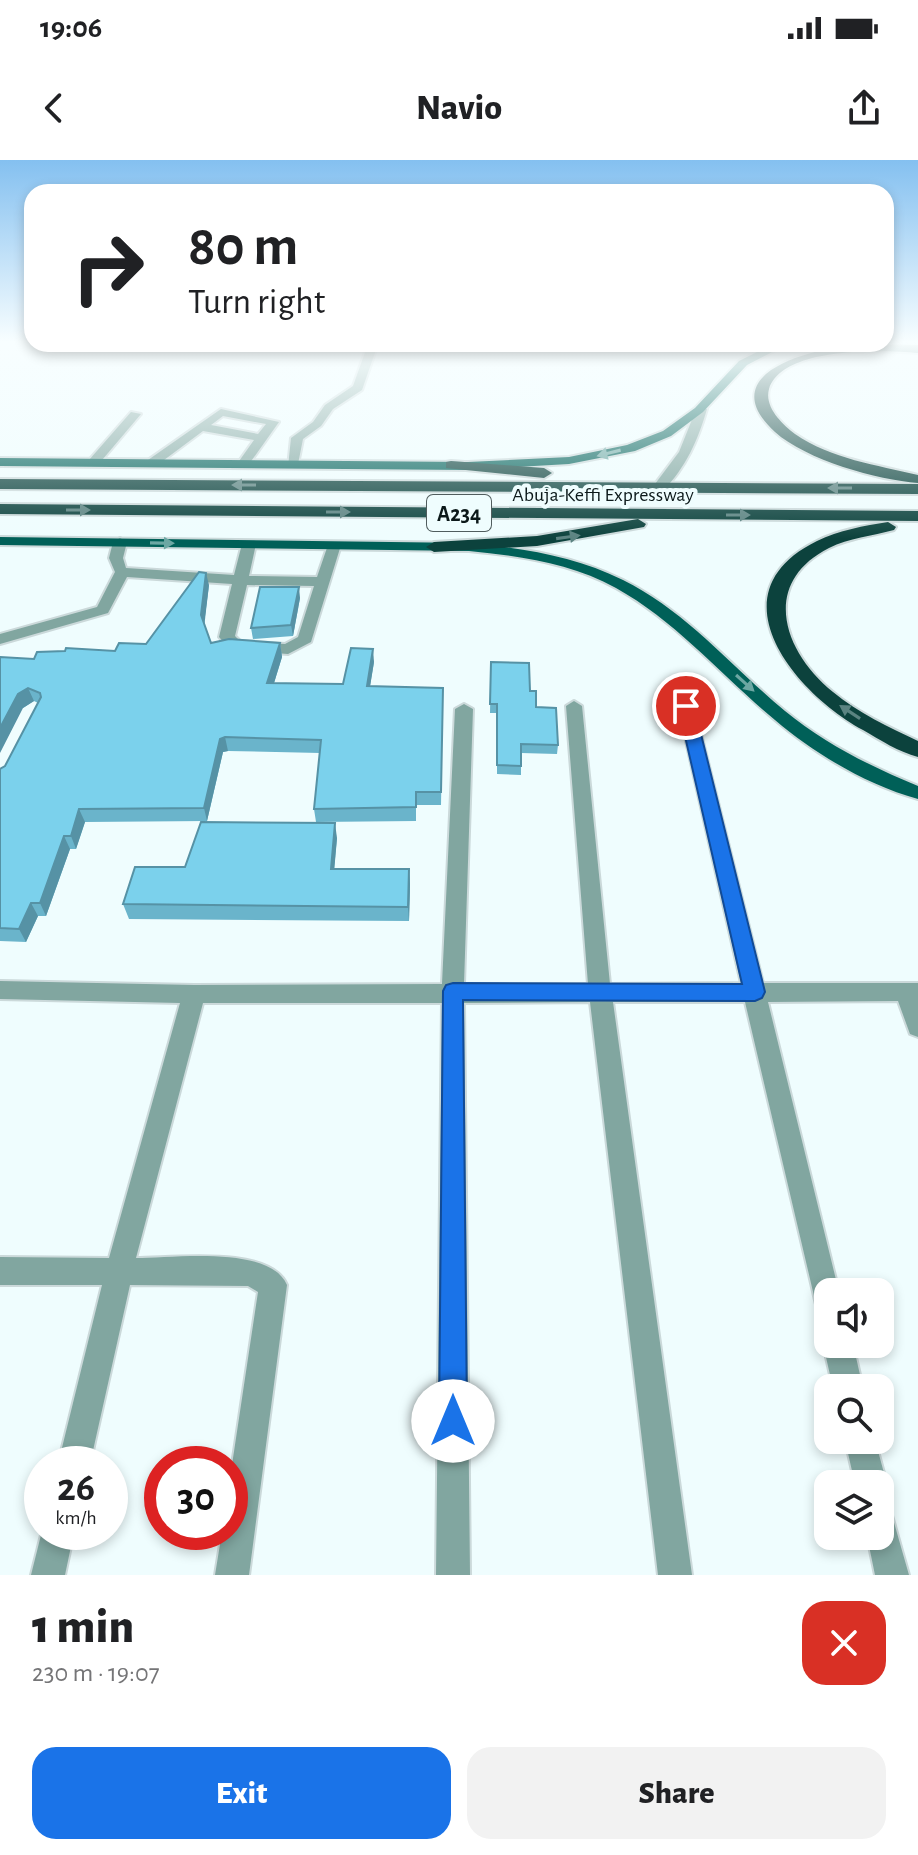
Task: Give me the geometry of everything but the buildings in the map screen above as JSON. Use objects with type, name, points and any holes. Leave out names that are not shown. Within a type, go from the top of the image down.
[{"type":"highway","points":[[765,407],[769,417],[781,430],[802,443],[852,464],[918,479]]},
{"type":"highway","points":[[451,465],[658,488]]},
{"type":"highway","name":"Abuja-Keffi Expressway","points":[[0,484],[918,489]]},
{"type":"highway","name":"Abuja-Keffi Expressway","points":[[0,509],[918,516]]},
{"type":"highway","points":[[434,547],[537,541],[590,534],[681,514]]},
{"type":"highway","points":[[918,526],[848,534],[812,548],[786,570],[774,599],[774,618],[781,640],[815,687],[848,712],[918,750]]},
{"type":"main road","points":[[0,462],[545,463],[590,458],[657,439],[682,425],[701,409]]},
{"type":"main road","points":[[0,541],[434,547],[537,557],[576,566],[617,583],[666,613],[805,735],[847,761],[918,793]]},
{"type":"street","points":[[292,464],[297,438],[317,424],[329,407]]},
{"type":"street","points":[[658,488],[681,462],[693,437],[701,409]]},
{"type":"street","points":[[152,463],[221,412],[273,422],[243,464]]},
{"type":"street","points":[[93,463],[135,414]]},
{"type":"street","points":[[202,427],[261,438]]},
{"type":"street","points":[[120,542],[115,564],[122,572],[322,582]]},
{"type":"street","points":[[249,544],[227,637],[229,642],[288,649],[305,639],[334,545]]},
{"type":"street","points":[[0,639],[103,610],[122,572]]},
{"type":"street","points":[[574,706],[600,992],[675,1575]]},
{"type":"street","points":[[686,706],[822,1278]]},
{"type":"street","points":[[453,1575],[453,991],[464,709]]},
{"type":"street","points":[[0,990],[194,994],[912,992],[918,1027]]},
{"type":"street","points":[[78,1446],[119,1271],[194,994]]},
{"type":"street","points":[[0,1271],[251,1272],[273,1285],[232,1575]]},
{"type":"street","points":[[48,1575],[54,1550]]},
{"type":"street","points":[[886,1550],[892,1575]]},
{"type":"route","points":[[453,1421],[453,991],[755,992],[686,706]]}]
